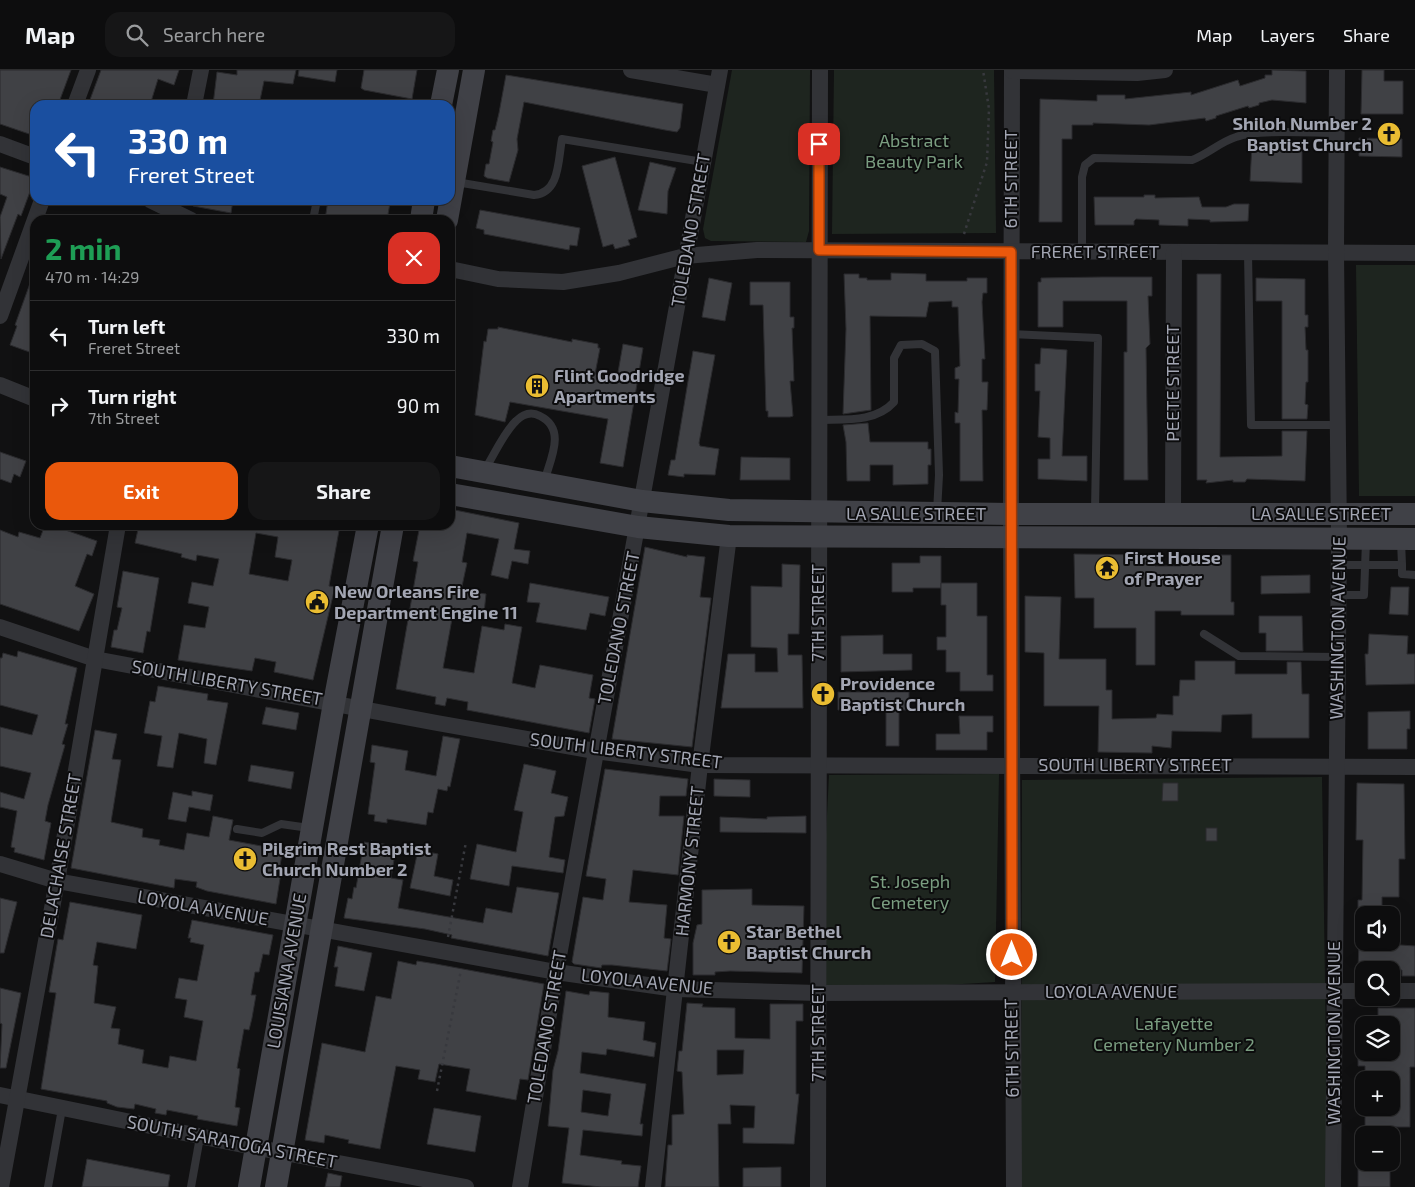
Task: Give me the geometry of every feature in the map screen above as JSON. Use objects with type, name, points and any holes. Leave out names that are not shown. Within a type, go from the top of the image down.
[{"type":"street","points":[[77,100],[88,70]]},
{"type":"street","points":[[195,100],[201,70]]},
{"type":"street","points":[[442,100],[448,70]]},
{"type":"street","points":[[455,176],[474,70]]},
{"type":"street","points":[[631,70],[719,78]]},
{"type":"street","name":"7TH STREET","points":[[818,1187],[820,70]]},
{"type":"street","points":[[1012,71],[1137,73],[1165,70]]},
{"type":"street","name":"WASHINGTON AVENUE","points":[[1333,1187],[1339,539],[1336,252],[1337,70]]},
{"type":"street","name":"6TH STREET","points":[[1012,71],[1010,514],[1014,1187]]},
{"type":"street","name":"TOLEDANO STREET","points":[[520,1187],[595,751],[638,527],[685,256],[719,78]]},
{"type":"street","points":[[0,144],[30,155]]},
{"type":"street","points":[[161,205],[175,211]]},
{"type":"street","points":[[0,316],[30,233]]},
{"type":"street","name":"FRERET STREET","points":[[455,270],[498,279],[563,282],[619,273],[685,256],[725,252],[819,250],[1415,253]]},
{"type":"street","name":"PEETE STREET","points":[[1173,514],[1174,252]]},
{"type":"street","points":[[0,385],[30,396]]},
{"type":"street","name":"LA SALLE STREET","points":[[455,467],[642,501],[729,510],[937,514],[1415,514]]},
{"type":"street","name":"LA SALLE STREET","points":[[455,495],[638,527],[729,536],[1408,539]]},
{"type":"street","name":"DELACHAISE STREET","points":[[1,1187],[57,881],[117,530]]},
{"type":"street","name":"LOUISIANA AVENUE","points":[[249,1187],[334,703],[367,530]]},
{"type":"street","name":"LOUISIANA AVENUE","points":[[276,1187],[359,708],[392,530]]},
{"type":"street","name":"HARMONY STREET","points":[[653,1187],[700,765],[729,536]]},
{"type":"street","points":[[352,607],[377,612]]},
{"type":"street","name":"SOUTH LIBERTY STREET","points":[[0,627],[95,659],[595,751],[700,765],[1012,764],[1415,767]]},
{"type":"street","name":"LOYOLA AVENUE","points":[[0,864],[57,881],[295,925],[445,950],[556,972],[676,989],[818,993],[1355,991]]},
{"type":"street","points":[[1400,991],[1415,991]]},
{"type":"street","name":"SOUTH SARATOGA STREET","points":[[0,1095],[200,1137],[466,1187]]},
{"type":"lane","points":[[1082,252],[1082,177],[1085,165],[1094,158],[1192,160],[1203,156],[1226,141],[1247,134],[1336,133]]},
{"type":"lane","points":[[455,182],[534,195],[544,194],[552,188],[562,139],[703,162]]},
{"type":"lane","points":[[1248,252],[1251,425],[1338,425]]},
{"type":"lane","points":[[1011,334],[1098,338],[1095,514]]},
{"type":"lane","points":[[819,420],[870,417],[886,410],[894,402],[894,358],[901,345],[922,344],[935,351],[939,475],[937,514]]},
{"type":"lane","points":[[483,472],[514,422],[525,414],[536,414],[548,419],[556,432],[544,484]]},
{"type":"lane","points":[[1338,595],[1364,595],[1367,539]]},
{"type":"lane","points":[[1408,539],[1402,565],[1402,574],[1415,575]]},
{"type":"lane","points":[[1338,565],[1402,565]]},
{"type":"lane","points":[[1204,634],[1239,656],[1338,656]]},
{"type":"lane","points":[[237,829],[262,833],[281,824],[312,829]]},
{"type":"lane","points":[[48,1187],[62,1109]]},
{"type":"lane","points":[[191,1187],[200,1137]]},
{"type":"path","points":[[964,234],[983,181],[987,162],[989,109],[983,70]]},
{"type":"path","points":[[445,950],[466,842]]},
{"type":"path","points":[[437,1091],[464,954]]},
{"type":"green space","points":[[732,70],[810,70],[809,231],[806,242],[711,241],[705,238],[703,229]]},
{"type":"green space","name":"Abstract Beauty Park","points":[[834,70],[994,70],[996,233],[832,234]]},
{"type":"green space","points":[[1356,265],[1415,265],[1415,496],[1359,496]]},
{"type":"green space","name":"St. Joseph Cemetery","points":[[999,774],[995,982],[818,993],[829,775]]},
{"type":"green space","name":"Lafayette Cemetery Number 2","points":[[1322,777],[1328,1187],[1021,1187],[1022,780]]},
{"type":"building","points":[[0,70],[71,70],[60,100],[30,100],[30,134],[0,124]]},
{"type":"building","points":[[101,70],[179,70],[174,85],[158,79],[152,100],[90,100]]},
{"type":"building","points":[[237,70],[296,70],[293,84],[264,81],[260,100],[214,100],[217,72],[237,75]]},
{"type":"building","points":[[299,70],[337,70],[335,82],[298,76]]},
{"type":"building","points":[[364,70],[417,70],[412,99],[364,90],[361,88]]},
{"type":"building","points":[[1272,70],[1306,71],[1306,103],[1272,100],[1216,116],[1216,118],[1206,121],[1205,118],[1149,125],[1093,123],[1093,125],[1072,125],[1072,139],[1062,139],[1062,222],[1039,222],[1040,99],[1097,101],[1097,95],[1125,95],[1125,99],[1191,92],[1191,95],[1238,80],[1240,86],[1265,78],[1265,75],[1272,75]]},
{"type":"building","points":[[1362,70],[1384,70],[1384,81],[1403,81],[1403,114],[1361,114]]},
{"type":"building","points":[[506,75],[683,104],[680,128],[677,132],[665,130],[524,102],[517,139],[518,150],[509,182],[487,178],[484,176],[486,164],[489,164],[493,130],[495,130]]},
{"type":"building","points":[[1359,138],[1402,139],[1402,157],[1359,156]]},
{"type":"building","points":[[1252,144],[1302,145],[1302,183],[1250,181]]},
{"type":"building","points":[[615,157],[637,237],[628,240],[630,245],[615,249],[613,244],[603,247],[582,166]]},
{"type":"building","points":[[650,162],[676,168],[668,191],[667,214],[638,210]]},
{"type":"building","points":[[0,167],[30,176],[30,192],[21,216],[18,214],[1,259],[0,217],[7,197],[0,194]]},
{"type":"building","points":[[1144,195],[1155,195],[1155,198],[1199,197],[1202,207],[1226,207],[1234,204],[1249,204],[1248,221],[1210,222],[1210,220],[1188,219],[1188,226],[1159,225],[1159,220],[1136,219],[1134,225],[1095,225],[1094,197],[1144,197]]},
{"type":"building","points":[[193,205],[232,205],[231,213]]},
{"type":"building","points":[[327,205],[390,205],[388,215],[326,215]]},
{"type":"building","points":[[480,210],[580,228],[577,246],[570,245],[569,250],[484,234],[484,230],[476,228]]},
{"type":"building","points":[[891,273],[926,274],[926,281],[967,281],[967,278],[987,278],[987,293],[983,293],[982,302],[985,359],[982,359],[982,382],[988,382],[987,410],[982,410],[983,481],[960,481],[960,423],[955,423],[955,412],[958,413],[959,379],[955,379],[955,368],[960,366],[958,307],[952,307],[952,301],[929,302],[926,317],[870,316],[871,410],[843,414],[846,329],[844,274],[859,274],[859,278],[867,278],[867,280],[891,280]]},
{"type":"building","points":[[1197,274],[1221,274],[1220,457],[1282,456],[1282,431],[1307,431],[1305,481],[1247,479],[1245,482],[1233,482],[1233,480],[1206,483],[1207,480],[1197,480]]},
{"type":"building","points":[[1152,277],[1152,296],[1148,296],[1150,344],[1146,348],[1148,480],[1124,480],[1124,352],[1127,352],[1127,301],[1063,301],[1063,327],[1038,327],[1038,282],[1041,282],[1041,278]]},
{"type":"building","points":[[709,278],[732,283],[725,321],[702,317]]},
{"type":"building","points":[[1256,278],[1305,279],[1305,315],[1308,315],[1308,327],[1305,327],[1306,350],[1308,350],[1308,382],[1306,382],[1305,404],[1308,405],[1307,419],[1282,419],[1282,301],[1256,301]]},
{"type":"building","points":[[750,282],[790,282],[790,317],[794,317],[794,328],[792,328],[794,381],[790,381],[793,416],[790,417],[768,417],[768,411],[766,411],[763,305],[750,305]]},
{"type":"building","points":[[30,283],[30,352],[10,345],[17,326],[15,325]]},
{"type":"building","name":"Flint Goodridge Apartments","points":[[498,327],[572,342],[572,339],[598,344],[598,348],[600,348],[595,374],[617,378],[623,344],[643,348],[623,467],[600,463],[608,419],[510,402],[505,422],[475,415],[484,341],[486,342],[488,329],[498,329]]},
{"type":"building","points":[[1041,348],[1067,350],[1062,456],[1087,456],[1087,481],[1038,479],[1038,459],[1050,459],[1050,438],[1038,437],[1040,391],[1035,391],[1035,364],[1040,364]]},
{"type":"building","points":[[693,351],[715,355],[699,443],[700,446],[719,449],[715,475],[684,474],[684,477],[668,475],[671,460],[675,460]]},
{"type":"building","points":[[868,423],[870,442],[928,442],[928,449],[931,449],[931,465],[928,465],[928,484],[893,485],[893,465],[870,465],[870,481],[847,481],[846,442],[843,425]]},
{"type":"building","points":[[0,452],[26,461],[20,477],[14,474],[11,483],[0,479]]},
{"type":"building","points":[[741,457],[790,458],[790,480],[740,480]]},
{"type":"building","points":[[455,510],[519,523],[514,549],[530,551],[528,564],[512,561],[508,579],[491,575],[499,539],[467,533],[462,562],[467,563],[461,591],[486,594],[484,613],[454,608],[443,668],[474,673],[482,626],[504,630],[505,624],[522,627],[512,683],[535,688],[540,665],[593,675],[589,698],[595,699],[589,733],[467,710],[468,702],[447,698],[445,706],[435,704],[436,697],[396,689],[418,562],[413,561],[419,530],[455,530]]},
{"type":"building","points":[[0,530],[18,537],[19,532],[40,538],[43,530],[65,530],[97,541],[92,556],[87,554],[75,586],[94,594],[79,631],[0,604]]},
{"type":"building","points":[[138,530],[339,530],[329,586],[335,587],[313,680],[274,672],[276,662],[255,658],[252,671],[178,660],[184,625],[205,628],[209,607],[188,603],[192,582],[213,586],[219,559],[197,555],[196,561],[181,557],[182,554],[135,543]],"holes":[[[256,533],[278,537],[275,557],[292,560],[288,581],[249,574]]]},
{"type":"building","points":[[645,547],[687,557],[687,555],[705,557],[700,597],[711,598],[692,747],[612,739]]},
{"type":"building","points":[[1074,554],[1155,555],[1155,566],[1181,566],[1181,555],[1231,555],[1231,602],[1234,602],[1234,615],[1181,615],[1181,611],[1155,611],[1155,665],[1136,665],[1136,628],[1094,628],[1094,598],[1075,598]]},
{"type":"building","points":[[920,556],[941,556],[941,588],[913,588],[913,592],[892,592],[892,563],[920,563]]},
{"type":"building","points":[[782,564],[800,565],[799,634],[788,634],[788,655],[802,655],[803,708],[721,708],[728,654],[755,654],[755,672],[778,672],[777,648],[751,647],[751,586],[782,587]]},
{"type":"building","points":[[123,571],[159,578],[150,632],[147,631],[143,653],[111,647],[114,630],[117,630],[122,608],[117,607]]},
{"type":"building","points":[[1310,575],[1310,593],[1261,594],[1261,576]]},
{"type":"building","points":[[530,583],[609,597],[605,616],[590,613],[586,630],[536,622],[540,603],[527,602]]},
{"type":"building","points":[[941,583],[977,583],[977,616],[987,616],[987,675],[993,675],[993,691],[960,691],[960,672],[946,672],[946,650],[937,650],[937,637],[946,637],[946,605],[941,605]]},
{"type":"building","points":[[1391,587],[1409,587],[1408,615],[1389,614]]},
{"type":"building","points":[[1025,596],[1061,597],[1059,659],[1106,659],[1106,690],[1112,690],[1112,719],[1156,718],[1157,714],[1173,715],[1173,696],[1179,696],[1180,680],[1195,680],[1195,661],[1235,661],[1235,674],[1287,674],[1287,662],[1301,662],[1302,694],[1309,694],[1309,738],[1252,738],[1252,714],[1222,715],[1221,732],[1172,731],[1171,748],[1152,746],[1152,753],[1098,752],[1099,706],[1044,706],[1044,653],[1025,652]]},
{"type":"building","points":[[1259,616],[1302,616],[1303,651],[1266,651],[1266,633],[1259,633]]},
{"type":"building","points":[[1369,634],[1408,636],[1407,654],[1415,654],[1415,684],[1366,685],[1365,654],[1368,654]]},
{"type":"building","points":[[883,635],[883,654],[912,654],[912,670],[841,672],[841,636]]},
{"type":"building","points":[[18,651],[77,668],[65,724],[68,724],[62,744],[65,745],[45,821],[51,823],[44,860],[14,852],[15,848],[11,847],[17,811],[0,807],[0,792],[24,799],[31,773],[0,766],[0,727],[32,735],[38,715],[0,705],[0,658],[2,658],[3,653],[17,657]]},
{"type":"building","points":[[158,686],[208,694],[207,700],[228,703],[216,765],[204,763],[207,739],[179,733],[173,768],[157,766],[162,736],[144,733],[150,701],[155,702]]},
{"type":"building","points":[[838,692],[909,692],[909,710],[899,710],[899,746],[886,746],[886,710],[838,710]]},
{"type":"building","points":[[266,707],[299,713],[296,730],[262,724]]},
{"type":"building","points":[[1410,711],[1410,729],[1407,729],[1407,749],[1368,749],[1368,712]]},
{"type":"building","points":[[959,716],[993,716],[993,732],[987,732],[987,750],[936,750],[936,734],[960,734]]},
{"type":"building","points":[[95,730],[117,734],[112,759],[121,760],[111,822],[143,829],[142,837],[160,840],[159,845],[184,850],[187,833],[209,837],[213,816],[233,820],[229,840],[283,850],[276,904],[207,891],[196,887],[197,882],[175,879],[174,888],[71,868]]},
{"type":"building","points":[[443,736],[460,739],[450,787],[448,786],[447,791],[438,789],[433,813],[428,812],[426,825],[387,819],[387,823],[374,821],[375,815],[368,814],[375,763],[370,762],[372,745],[408,751],[405,770],[436,776]]},
{"type":"building","points":[[524,764],[556,771],[551,793],[568,797],[564,816],[555,817],[549,857],[565,860],[563,873],[512,866],[509,886],[470,879],[477,844],[516,852],[523,812],[514,810]]},
{"type":"building","points":[[251,765],[294,772],[291,789],[248,781]]},
{"type":"building","points":[[605,769],[688,779],[686,796],[660,796],[659,816],[684,816],[678,875],[633,870],[629,902],[667,905],[664,938],[671,939],[667,971],[612,965],[602,965],[601,968],[574,964],[572,962],[583,897],[603,900],[606,879],[586,876]]},
{"type":"building","points":[[714,779],[750,780],[750,797],[714,796]]},
{"type":"building","points":[[1163,783],[1178,783],[1178,801],[1162,801]]},
{"type":"building","points":[[1357,783],[1404,784],[1405,859],[1399,859],[1399,897],[1382,897],[1382,906],[1358,906],[1358,900],[1362,900],[1363,840],[1356,840]]},
{"type":"building","points":[[192,791],[213,795],[210,811],[189,807],[186,822],[168,819],[173,792],[192,796]]},
{"type":"building","points":[[806,816],[806,833],[720,832],[720,817],[767,819],[767,817]]},
{"type":"building","points":[[1206,828],[1217,828],[1217,841],[1206,841]]},
{"type":"building","points":[[371,841],[396,847],[391,878],[403,880],[398,908],[483,923],[486,908],[512,913],[517,887],[559,893],[548,956],[451,938],[452,935],[425,929],[344,918],[348,898],[352,899],[354,887],[356,888],[364,842],[370,843]]},
{"type":"building","points":[[418,850],[438,854],[434,876],[453,880],[450,896],[410,888]]},
{"type":"building","points":[[752,889],[752,905],[804,906],[802,973],[730,971],[715,972],[715,975],[693,975],[693,943],[697,925],[702,924],[702,890]]},
{"type":"building","points":[[0,898],[17,902],[4,953],[0,953]]},
{"type":"building","points":[[70,902],[142,915],[136,949],[97,942],[93,965],[98,966],[94,1003],[116,1007],[111,1028],[120,1029],[118,1044],[144,1050],[142,1063],[168,1068],[170,1056],[196,1061],[203,1021],[184,1017],[187,1000],[175,998],[179,978],[197,981],[204,945],[190,942],[191,938],[188,938],[192,920],[273,935],[269,955],[263,954],[259,972],[255,972],[251,995],[256,995],[252,1018],[249,1030],[244,1029],[237,1068],[240,1069],[235,1107],[240,1108],[237,1126],[197,1119],[198,1116],[167,1110],[166,1115],[155,1113],[156,1109],[135,1104],[134,1109],[117,1107],[107,1103],[107,1101],[41,1089],[56,993],[49,992],[58,939],[63,940]]},
{"type":"building","points":[[1400,945],[1415,946],[1415,976],[1402,976],[1400,961],[1358,961],[1359,951],[1400,951]]},
{"type":"building","points":[[338,946],[372,953],[364,991],[335,986],[338,967],[334,967]]},
{"type":"building","points":[[398,961],[416,965],[417,961],[544,984],[528,1080],[520,1079],[516,1100],[466,1091],[470,1069],[439,1064],[435,1082],[418,1079],[420,1070],[396,1066],[380,1149],[348,1143],[349,1140],[325,1135],[324,1143],[305,1140],[322,1043],[365,1052],[376,996],[391,999]]},
{"type":"building","points":[[0,988],[21,993],[6,1068],[0,1068],[2,1024],[0,1023]]},
{"type":"building","points":[[566,991],[589,995],[590,991],[609,993],[608,1017],[645,1022],[643,1040],[656,1043],[654,1057],[607,1049],[606,1055],[582,1052],[580,1073],[646,1084],[640,1124],[643,1124],[642,1136],[583,1130],[580,1155],[622,1161],[621,1164],[641,1166],[638,1187],[601,1187],[562,1183],[569,1128],[548,1126],[553,1070],[558,1051]],"holes":[[[583,1090],[611,1094],[608,1116],[581,1112]]]},
{"type":"building","points":[[687,1003],[703,1004],[702,1007],[735,1008],[735,1038],[770,1039],[770,1004],[803,1004],[803,1021],[796,1021],[796,1094],[799,1094],[794,1144],[743,1143],[743,1128],[754,1128],[755,1106],[730,1105],[731,1124],[718,1124],[719,1187],[665,1187],[668,1145],[672,1145],[672,1115],[684,1114],[682,1072],[677,1071],[679,1051],[682,1051]],"holes":[[[717,1050],[744,1050],[743,1074],[717,1075]]]},
{"type":"building","points":[[1378,1008],[1415,1008],[1415,1067],[1410,1067],[1410,1127],[1365,1126],[1365,1116],[1400,1116],[1400,1071],[1365,1071],[1365,1066],[1358,1066],[1358,1061],[1400,1061],[1400,1016],[1378,1016]]},
{"type":"building","points":[[434,1108],[481,1116],[475,1152],[427,1144]]},
{"type":"building","points":[[87,1159],[170,1175],[168,1187],[82,1187]]},
{"type":"building","points":[[781,1167],[781,1187],[743,1187],[743,1168]]},
{"type":"building","points":[[1358,1171],[1390,1171],[1390,1187],[1358,1187]]},
{"type":"building","points":[[328,1173],[342,1176],[340,1187],[325,1187]]},
{"type":"place","name":"Shiloh Number 2 Baptist Church","points":[[1389,134]]},
{"type":"place","name":"Flint Goodridge Apartments","points":[[537,386]]},
{"type":"place","name":"First House of Prayer","points":[[1107,568]]},
{"type":"place","name":"New Orleans Fire Department Engine 11","points":[[317,602]]},
{"type":"place","name":"Providence Baptist Church","points":[[823,694]]},
{"type":"place","name":"Pilgrim Rest Baptist Church Number 2","points":[[245,859]]},
{"type":"place","name":"Star Bethel Baptist Church","points":[[729,942]]},
{"type":"route","points":[[819,144],[819,250],[1011,252],[1012,955]]}]
